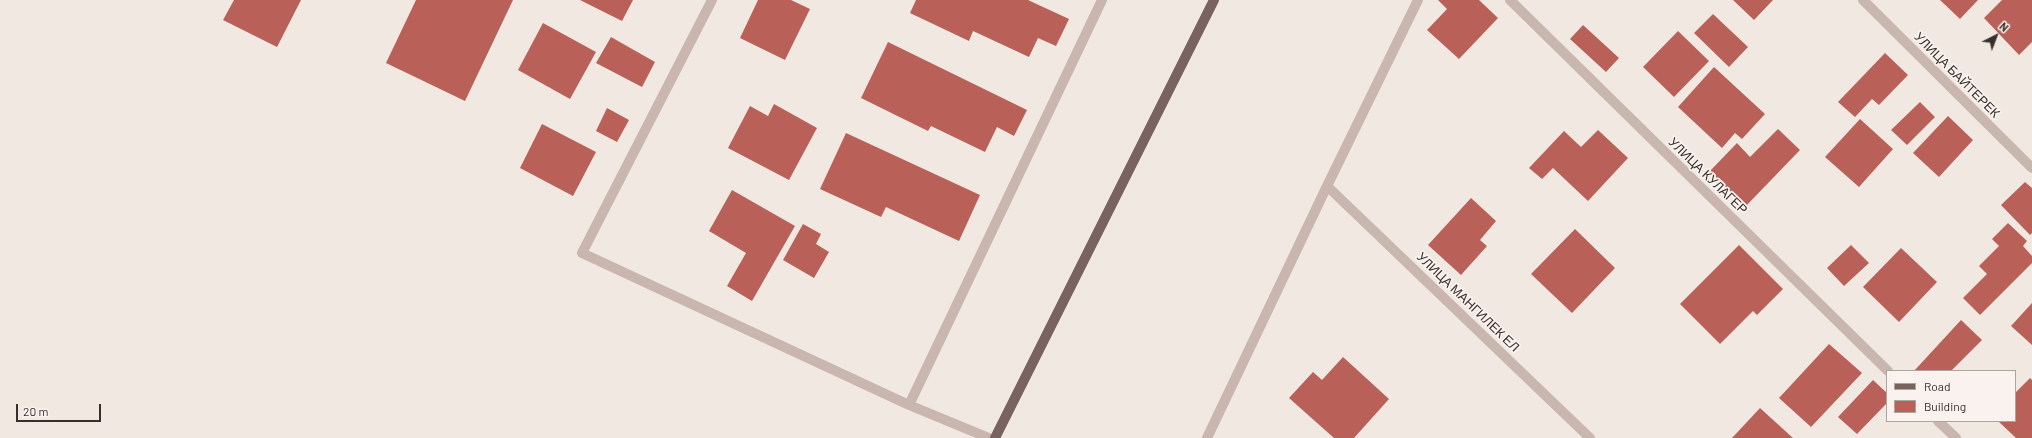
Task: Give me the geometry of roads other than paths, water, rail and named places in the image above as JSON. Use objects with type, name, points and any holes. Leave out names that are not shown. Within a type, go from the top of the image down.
[{"type":"main road","points":[[995,438],[1214,0]]},
{"type":"street","points":[[712,0],[582,253],[909,405],[989,438]]},
{"type":"street","points":[[909,405],[1102,0]]},
{"type":"street","points":[[1207,438],[1327,186],[1418,0]]},
{"type":"street","name":"УЛИЦА КУЛАГЕР","points":[[1510,0],[1887,370]]},
{"type":"street","name":"УЛИЦА БАЙТЕРЕК","points":[[1863,0],[2032,168]]},
{"type":"street","name":"УЛИЦА МАНГИЛЕК ЕЛ","points":[[1327,186],[1590,438]]},
{"type":"street","points":[[1939,422],[1956,438]]}]
